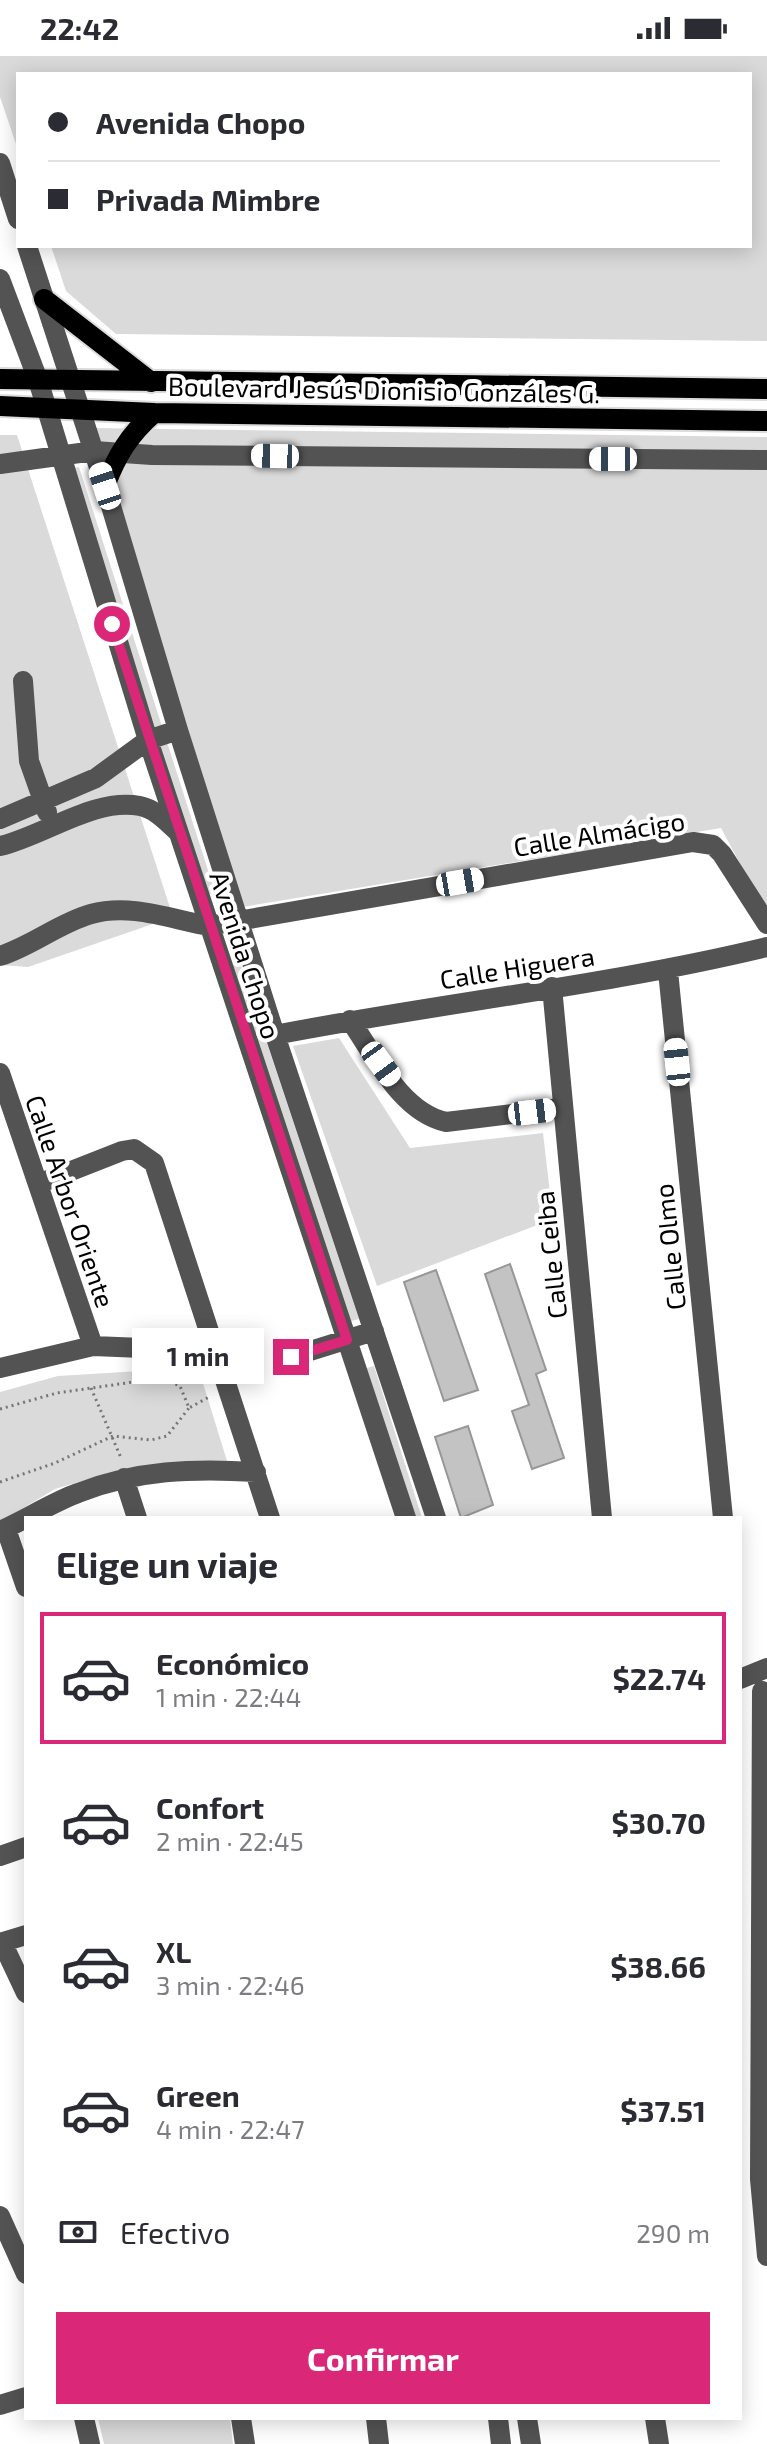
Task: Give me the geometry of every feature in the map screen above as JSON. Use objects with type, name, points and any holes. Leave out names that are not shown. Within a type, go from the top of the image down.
[{"type":"main road","points":[[44,299],[151,382]]},
{"type":"main road","name":"Boulevard Jesús Dionisio Gonzáles G.","points":[[0,379],[767,389]]},
{"type":"main road","name":"Boulevard Jesús Dionisio Gonzáles G.","points":[[0,406],[79,407],[154,413],[767,421]]},
{"type":"main road","points":[[105,486],[118,453],[132,432],[154,413]]},
{"type":"street","points":[[0,163],[16,213]]},
{"type":"street","name":"Avenida Chopo","points":[[28,248],[72,380],[275,1035],[435,1516]]},
{"type":"street","name":"Avenida Chopo","points":[[0,279],[38,380],[148,740],[405,1516]]},
{"type":"street","points":[[0,464],[94,451],[767,460]]},
{"type":"street","points":[[23,681],[29,761],[53,827]]},
{"type":"street","points":[[0,819],[96,778],[148,740],[178,730]]},
{"type":"street","points":[[0,846],[92,812],[122,806],[141,806],[155,812],[179,834]]},
{"type":"street","name":"Calle Almácigo","points":[[209,926],[693,842],[713,845],[722,854],[767,924]]},
{"type":"street","points":[[0,956],[89,914],[114,909],[136,909],[209,926]]},
{"type":"street","name":"Calle Higuera","points":[[275,1035],[552,987],[668,971],[767,947]]},
{"type":"street","name":"Calle Olmo","points":[[668,971],[723,1516]]},
{"type":"street","name":"Calle Ceiba","points":[[552,987],[602,1516]]},
{"type":"street","points":[[350,1020],[412,1107],[427,1118],[446,1122],[561,1108]]},
{"type":"street","name":"Calle Arbor Oriente","points":[[0,1073],[93,1346]]},
{"type":"street","points":[[38,1184],[122,1151],[146,1154],[154,1163],[269,1516]]},
{"type":"street","points":[[291,1357],[374,1331]]},
{"type":"street","points":[[0,1368],[93,1346],[216,1351]]},
{"type":"street","points":[[31,1516],[78,1493],[124,1478],[209,1469],[256,1472]]},
{"type":"street","points":[[124,1478],[136,1516]]},
{"type":"street","points":[[24,1520],[3,1530],[24,1582]]},
{"type":"street","points":[[767,1668],[748,1688],[756,2180],[767,2256]]},
{"type":"street","points":[[0,1856],[24,1848]]},
{"type":"street","points":[[24,1936],[1,1942],[24,1989]]},
{"type":"street","points":[[0,2216],[24,2270]]},
{"type":"street","points":[[0,2405],[24,2398]]},
{"type":"street","points":[[84,2420],[90,2444]]},
{"type":"street","points":[[241,2420],[245,2444]]},
{"type":"street","points":[[376,2420],[379,2444]]},
{"type":"street","points":[[498,2420],[501,2444]]},
{"type":"street","points":[[527,2420],[531,2444]]},
{"type":"street","points":[[655,2420],[659,2444]]},
{"type":"path","points":[[0,1409],[57,1393],[161,1378],[180,1386],[189,1408]]},
{"type":"path","points":[[0,1482],[55,1463],[113,1436],[151,1440],[167,1436],[189,1408],[227,1386]]},
{"type":"path","points":[[91,1388],[113,1436],[124,1478]]},
{"type":"shaded area","points":[[0,56],[767,56],[767,341],[116,334],[66,291],[52,248],[752,248],[752,72],[16,72],[16,144],[0,97]]},
{"type":"shaded area","points":[[91,428],[767,437],[767,914],[721,828],[242,907]]},
{"type":"shaded area","points":[[0,435],[17,435],[173,917],[28,967],[0,965]]},
{"type":"shaded area","points":[[79,467],[215,892],[206,895],[69,469]]},
{"type":"shaded area","points":[[240,963],[359,1319],[348,1322],[229,966]]},
{"type":"shaded area","points":[[339,1038],[410,1148],[543,1133],[553,1219],[377,1286],[293,1046]]},
{"type":"shaded area","points":[[374,1366],[421,1516],[409,1516],[363,1369]]},
{"type":"shaded area","points":[[156,1370],[202,1380],[227,1461],[126,1468],[55,1489],[0,1522],[0,1392],[58,1376]]},
{"type":"shaded area","points":[[98,2420],[230,2420],[233,2444],[104,2444]]},
{"type":"building","points":[[510,1264],[546,1370],[536,1374],[564,1458],[532,1469],[512,1411],[529,1405],[485,1274]]},
{"type":"building","points":[[436,1270],[478,1390],[444,1401],[404,1282]]},
{"type":"building","points":[[468,1426],[493,1505],[460,1516],[435,1437]]},
{"type":"route","points":[[112,624],[347,1340],[291,1357]]}]
